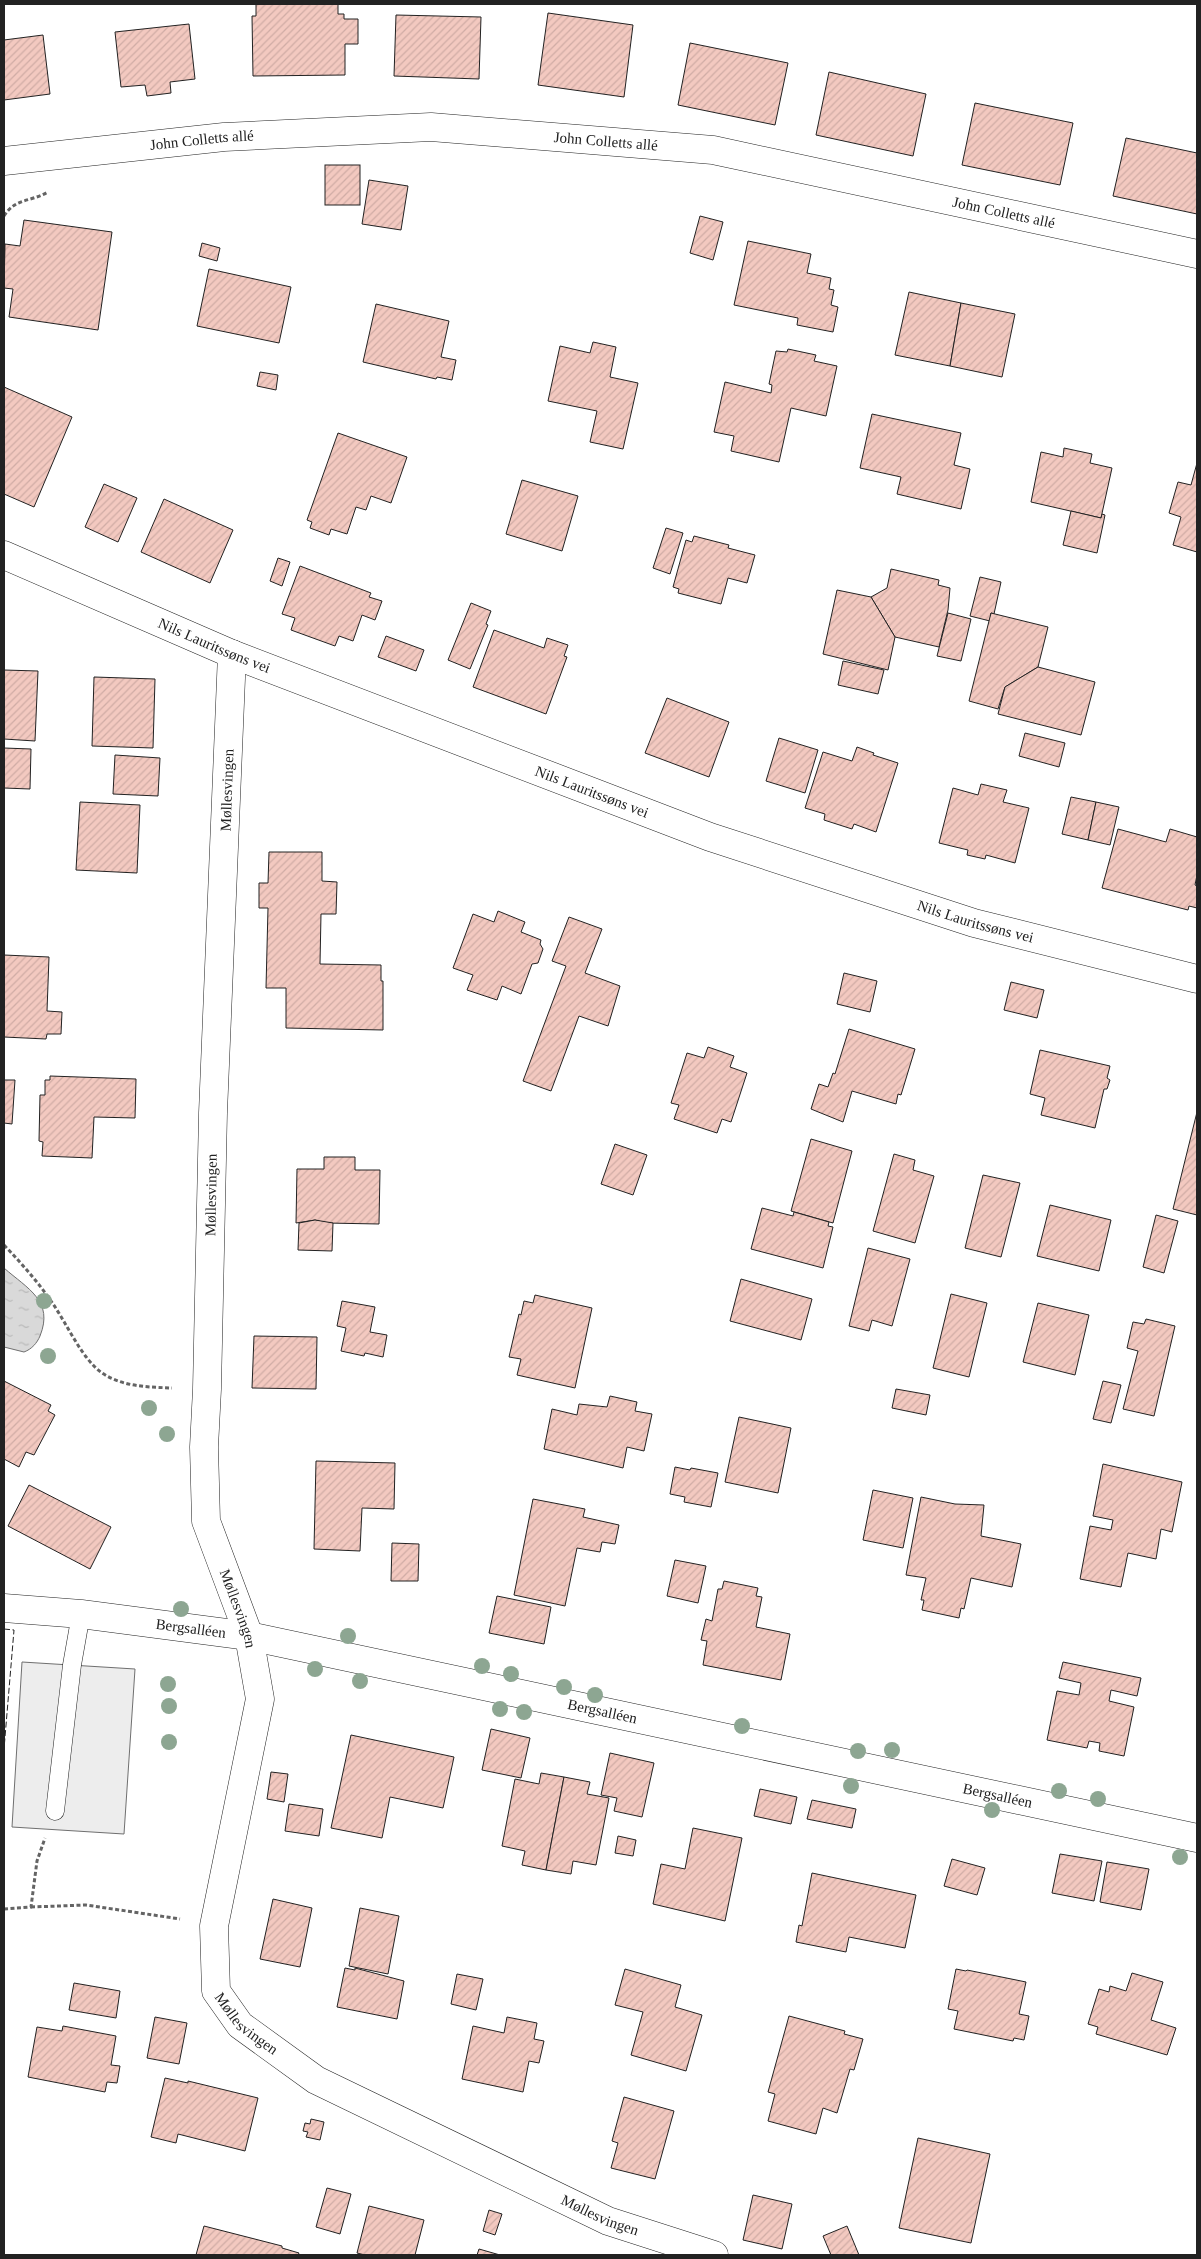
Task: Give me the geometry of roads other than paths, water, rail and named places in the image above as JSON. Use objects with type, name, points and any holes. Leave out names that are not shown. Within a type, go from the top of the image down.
[{"type":"street","name":"John Colletts allé","points":[[4,161],[224,137],[431,128],[451,129],[713,150],[1197,254]]},
{"type":"street","name":"Nils Lauritssøns vei","points":[[4,555],[232,654],[710,837],[974,923],[1197,979]]},
{"type":"street","name":"Møllesvingen","points":[[232,654],[213,1113],[204,1447],[206,1521],[249,1636],[260,1699],[214,1926],[216,1991],[240,2025],[316,2080],[608,2221],[714,2255]]},
{"type":"street","name":"Bergsalléen","points":[[4,1608],[81,1614],[249,1636],[1197,1838]]},
{"type":"lane","points":[[55,1811],[72,1665],[81,1614]]},
{"type":"water","points":[[4,1268],[30,1290],[41,1305],[44,1314],[39,1339],[24,1352],[4,1347]]}]
